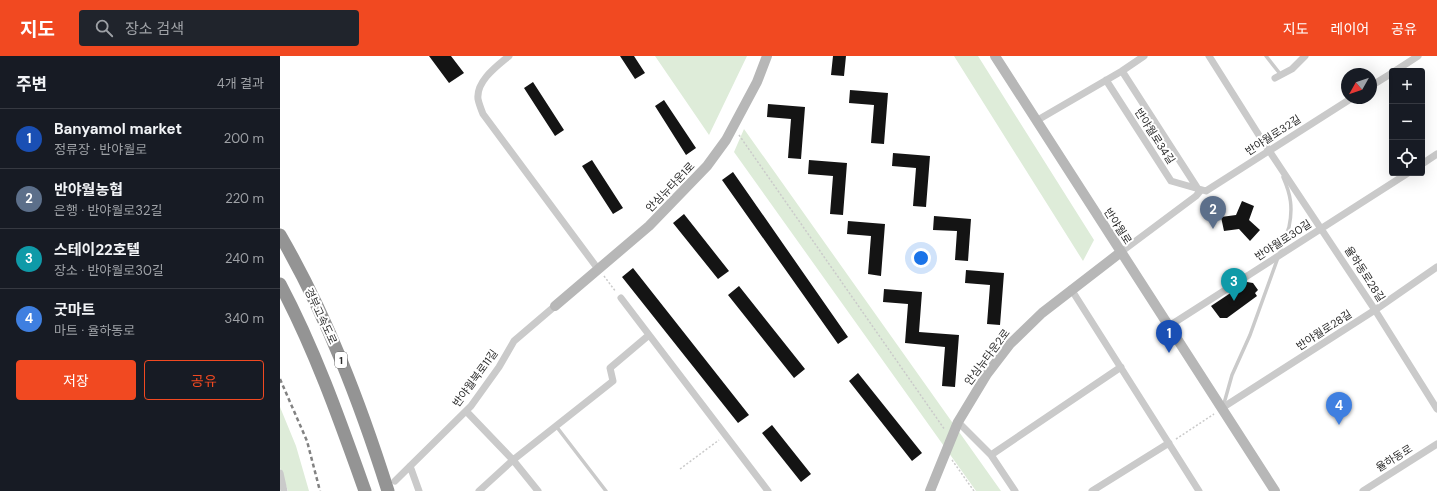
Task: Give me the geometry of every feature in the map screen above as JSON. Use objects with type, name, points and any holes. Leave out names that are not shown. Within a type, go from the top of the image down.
[{"type":"highway","name":"경부고속도로","points":[[280,235],[309,289],[336,347],[392,486]]},
{"type":"highway","name":"경부고속도로","points":[[280,284],[310,346],[324,380],[365,491]]},
{"type":"street","points":[[509,56],[492,69],[482,82],[478,98],[483,114],[598,269]]},
{"type":"street","name":"안심뉴타운1로","points":[[555,306],[648,226],[707,166],[726,140],[757,82],[767,56]]},
{"type":"street","name":"반야월로","points":[[995,56],[1276,491]]},
{"type":"street","points":[[1036,121],[1122,71],[1144,56]]},
{"type":"street","name":"율하동로28길","points":[[1209,56],[1375,310],[1437,410]]},
{"type":"street","points":[[1278,77],[1292,69],[1305,56]]},
{"type":"street","points":[[1400,68],[1418,56]]},
{"type":"street","name":"반야월로34길","points":[[1122,71],[1202,190]]},
{"type":"street","points":[[1377,82],[1389,75]]},
{"type":"street","name":"반야월로34길","points":[[1106,80],[1171,181],[1202,190]]},
{"type":"street","name":"반야월로32길","points":[[1121,252],[1202,190],[1270,151],[1343,104]]},
{"type":"street","points":[[1425,162],[1437,154]]},
{"type":"street","name":"반야월로30길","points":[[1169,326],[1403,176]]},
{"type":"street","name":"안심뉴타운2로","points":[[930,491],[958,422],[987,374],[1010,344],[1042,313],[1071,289],[1121,252]]},
{"type":"street","name":"반야월로28길","points":[[1222,408],[1375,310],[1437,267]]},
{"type":"street","points":[[1071,289],[1199,491]]},
{"type":"street","points":[[621,298],[768,491]]},
{"type":"street","name":"반야월북로11길","points":[[392,486],[410,466],[471,406],[499,368],[514,341],[555,306]]},
{"type":"street","points":[[479,491],[513,460],[613,381],[610,368],[649,335]]},
{"type":"street","points":[[991,455],[1121,367]]},
{"type":"street","points":[[466,411],[513,460],[538,491]]},
{"type":"street","points":[[958,422],[991,455],[1016,491]]},
{"type":"street","points":[[1092,491],[1169,443]]},
{"type":"street","name":"율하동로","points":[[1363,491],[1437,444]]},
{"type":"street","points":[[410,466],[420,491]]},
{"type":"street","points":[[280,473],[284,491]]},
{"type":"lane","points":[[1266,56],[1278,77]]},
{"type":"lane","name":"율하동로28길","points":[[1270,151],[1289,189],[1292,212],[1289,227],[1278,256]]},
{"type":"lane","points":[[1222,408],[1232,375],[1250,335],[1278,256]]},
{"type":"lane","points":[[556,426],[606,491]]},
{"type":"path","points":[[733,127],[945,430]]},
{"type":"path","points":[[598,269],[621,298]]},
{"type":"path","points":[[1169,443],[1222,408]]},
{"type":"path","points":[[680,469],[725,435]]},
{"type":"path","points":[[952,460],[974,491]]},
{"type":"green space","points":[[655,56],[747,56],[709,135]]},
{"type":"green space","points":[[954,56],[978,56],[1094,240],[1083,261]]},
{"type":"green space","points":[[744,129],[1001,491],[976,491],[734,152]]},
{"type":"green space","points":[[280,407],[296,446],[309,491],[288,491],[280,468]]},
{"type":"building","points":[[429,56],[451,56],[464,73],[449,83]]},
{"type":"building","points":[[620,56],[634,56],[645,73],[635,79]]},
{"type":"building","points":[[833,56],[846,56],[844,76],[831,75]]},
{"type":"building","points":[[533,82],[564,130],[555,136],[524,88]]},
{"type":"building","points":[[850,90],[888,93],[884,144],[871,143],[874,105],[849,103]]},
{"type":"building","points":[[664,100],[696,148],[686,155],[655,106]]},
{"type":"building","points":[[768,104],[805,107],[801,159],[788,158],[791,119],[767,117]]},
{"type":"building","points":[[893,153],[930,156],[926,207],[913,206],[916,168],[892,166]]},
{"type":"building","points":[[592,160],[623,208],[613,214],[582,166]]},
{"type":"building","points":[[809,160],[847,163],[843,215],[830,214],[833,176],[808,174]]},
{"type":"building","points":[[733,172],[848,337],[838,344],[722,180]]},
{"type":"building","points":[[1242,201],[1254,206],[1249,220],[1260,230],[1250,241],[1239,229],[1224,231],[1221,217],[1236,215]]},
{"type":"building","points":[[684,214],[729,271],[718,279],[673,223]]},
{"type":"building","points":[[934,216],[971,219],[968,261],[955,260],[957,231],[933,230]]},
{"type":"building","points":[[848,221],[885,224],[881,276],[868,274],[871,236],[847,234]]},
{"type":"building","points":[[633,268],[749,415],[738,423],[622,277]]},
{"type":"building","points":[[966,270],[1004,273],[1000,325],[987,324],[990,285],[965,283]]},
{"type":"building","points":[[1247,282],[1253,283],[1258,290],[1255,293],[1257,296],[1227,318],[1220,318],[1211,306]]},
{"type":"building","points":[[739,286],[805,369],[794,378],[728,295]]},
{"type":"building","points":[[884,289],[922,292],[919,332],[959,335],[955,387],[942,386],[945,347],[905,343],[908,304],[883,302]]},
{"type":"building","points":[[858,373],[922,453],[912,461],[849,381]]},
{"type":"building","points":[[772,425],[811,474],[801,482],[762,433]]},
{"type":"railway","points":[[280,379],[307,441],[320,491]]},
{"type":"place","name":"반야월농협","points":[[1213,229]]},
{"type":"place","name":"스테이22호텔","points":[[1234,301]]},
{"type":"place","name":"Banyamol market","points":[[1169,353]]},
{"type":"place","name":"굿마트","points":[[1339,425]]}]
